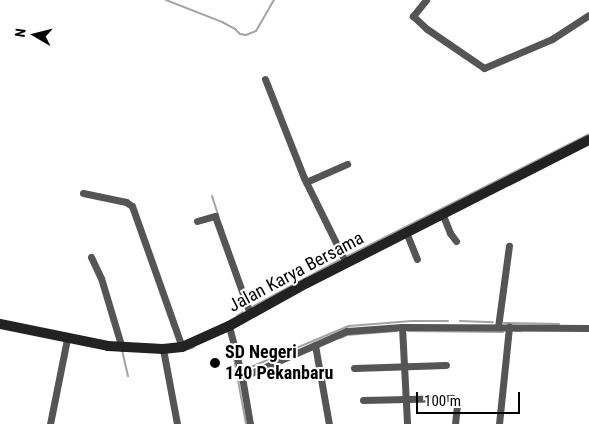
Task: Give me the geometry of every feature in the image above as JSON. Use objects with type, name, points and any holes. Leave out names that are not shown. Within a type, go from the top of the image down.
[{"type":"street","points":[[426,0],[413,16],[427,29],[484,68],[552,39],[589,15]]},
{"type":"street","points":[[264,79],[306,182],[346,263]]},
{"type":"street","name":"Jalan Karya Bersama","points":[[0,324],[67,339],[122,348],[163,349],[182,347],[229,326],[442,213],[589,140]]},
{"type":"street","points":[[306,182],[347,164]]},
{"type":"street","points":[[83,193],[126,202],[132,206],[182,347]]},
{"type":"street","points":[[442,213],[450,233],[456,240]]},
{"type":"street","points":[[197,221],[215,216],[250,314]]},
{"type":"street","points":[[406,232],[417,259]]},
{"type":"street","points":[[498,327],[509,246]]},
{"type":"street","points":[[91,257],[101,278],[122,348]]},
{"type":"street","points":[[229,326],[242,377],[250,424]]},
{"type":"street","points":[[402,327],[407,424]]},
{"type":"street","points":[[242,377],[347,331],[402,327],[589,328]]},
{"type":"street","points":[[498,424],[509,327]]},
{"type":"street","points":[[50,424],[67,339]]},
{"type":"street","points":[[315,345],[329,424]]},
{"type":"street","points":[[163,349],[176,424]]},
{"type":"street","points":[[354,368],[446,365]]},
{"type":"street","points":[[363,400],[452,398],[457,405],[455,424]]},
{"type":"waterway","points":[[166,0],[222,22],[240,34],[246,35],[256,31],[274,0]]},
{"type":"waterway","points":[[348,256],[589,134]]},
{"type":"waterway","points":[[212,196],[218,215]]},
{"type":"waterway","points":[[250,308],[339,260]]},
{"type":"waterway","points":[[237,316],[243,312]]},
{"type":"waterway","points":[[242,368],[246,369],[349,326],[412,321],[448,321]]},
{"type":"waterway","points":[[460,321],[493,322]]},
{"type":"waterway","points":[[504,323],[559,324]]},
{"type":"waterway","points":[[340,338],[347,335],[397,331]]},
{"type":"waterway","points":[[408,331],[503,332]]},
{"type":"waterway","points":[[515,331],[522,331]]},
{"type":"waterway","points":[[182,351],[194,347]]},
{"type":"waterway","points":[[122,350],[128,376]]},
{"type":"waterway","points":[[234,358],[246,424]]},
{"type":"place","name":"SD Negeri 140 Pekanbaru","points":[[215,363]]}]
